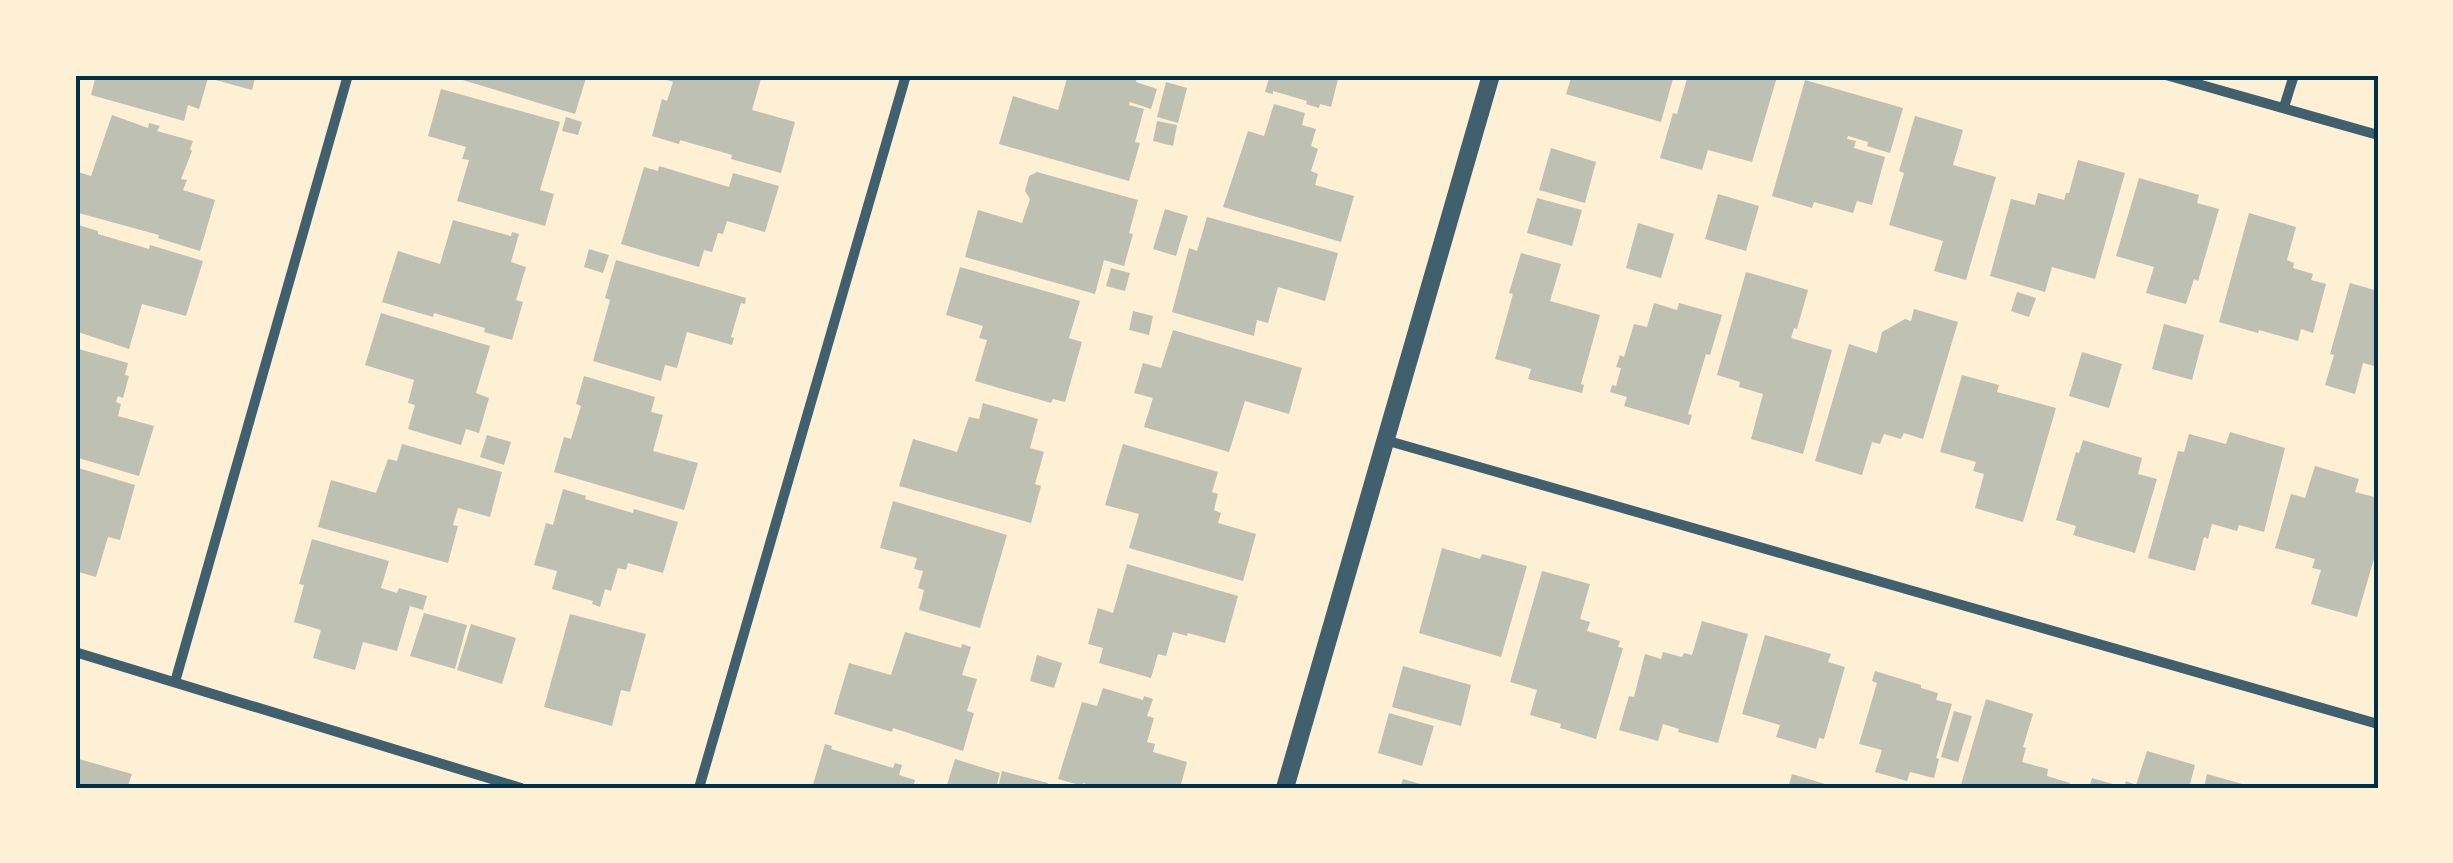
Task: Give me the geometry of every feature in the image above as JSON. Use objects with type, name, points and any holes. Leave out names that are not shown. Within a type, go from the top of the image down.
[{"type":"street","points":[[175,682],[348,75]]},
{"type":"street","points":[[699,788],[906,75]]},
{"type":"street","points":[[1286,788],[1491,75]]},
{"type":"street","points":[[2166,75],[2378,135]]},
{"type":"street","points":[[2284,107],[2294,75]]},
{"type":"street","points":[[1384,440],[2378,724]]},
{"type":"street","points":[[75,652],[521,788]]},
{"type":"building","points":[[96,75],[256,75],[252,90],[208,78],[199,109],[188,105],[184,121],[91,95]]},
{"type":"building","points":[[446,75],[587,75],[575,114]]},
{"type":"building","points":[[652,75],[762,75],[752,110],[795,122],[781,173],[680,140],[679,144],[652,136],[662,99],[667,101],[673,82]]},
{"type":"building","points":[[1068,75],[1132,75],[1137,76],[1136,82],[1157,89],[1151,109],[1130,102],[1129,105],[1144,109],[1135,142],[1140,143],[1129,181],[999,144],[1013,96],[1058,110]]},
{"type":"building","points":[[1270,75],[1339,75],[1331,107],[1320,104],[1319,108],[1306,104],[1307,101],[1265,92]]},
{"type":"building","points":[[1572,75],[1674,75],[1661,122],[1566,94]]},
{"type":"building","points":[[1688,75],[1777,77],[1752,162],[1708,150],[1702,170],[1660,158]]},
{"type":"building","points":[[1805,80],[1903,108],[1890,153],[1867,146],[1868,142],[1848,136],[1847,139],[1856,141],[1854,148],[1885,157],[1872,205],[1857,201],[1853,213],[1814,202],[1812,208],[1772,196]]},
{"type":"building","points":[[1166,82],[1187,88],[1178,123],[1157,117]]},
{"type":"building","points":[[441,89],[560,122],[540,190],[554,194],[545,226],[457,201],[469,160],[462,159],[466,147],[428,136]]},
{"type":"building","points":[[1274,104],[1305,113],[1302,125],[1316,129],[1311,146],[1318,149],[1311,171],[1318,174],[1315,185],[1354,196],[1341,242],[1223,207],[1248,131],[1264,136]]},
{"type":"building","points":[[112,115],[148,128],[149,123],[160,126],[157,131],[193,141],[181,179],[187,180],[183,190],[215,200],[200,251],[158,238],[159,235],[75,212],[75,171],[91,176]]},
{"type":"building","points":[[1915,116],[1963,130],[1953,165],[1996,177],[1966,280],[1934,271],[1943,241],[1889,225]]},
{"type":"building","points":[[566,117],[582,122],[578,135],[562,131]]},
{"type":"building","points":[[1157,121],[1177,125],[1173,146],[1153,141]]},
{"type":"building","points":[[1551,148],[1596,162],[1585,203],[1539,190]]},
{"type":"building","points":[[2078,160],[2125,173],[2095,279],[2052,267],[2045,292],[1990,276],[2011,199],[2035,205],[2038,193],[2064,200]]},
{"type":"building","points":[[659,166],[729,187],[733,173],[779,186],[765,232],[727,221],[712,252],[704,250],[699,267],[621,244],[644,167],[658,171]]},
{"type":"building","points":[[1037,172],[1138,200],[1124,266],[1104,260],[1095,294],[965,257],[978,210],[1022,223],[1030,199],[1025,191],[1029,176]]},
{"type":"building","points":[[2139,178],[2199,195],[2197,203],[2219,209],[2198,281],[2194,279],[2186,304],[2146,293],[2154,267],[2116,256]]},
{"type":"building","points":[[1718,194],[1759,206],[1746,251],[1705,239]]},
{"type":"building","points":[[1537,198],[1582,210],[1572,246],[1527,233]]},
{"type":"building","points":[[1165,209],[1188,216],[1176,256],[1153,249]]},
{"type":"building","points":[[2249,213],[2296,227],[2287,260],[2294,263],[2293,268],[2313,274],[2311,280],[2326,284],[2313,333],[2301,329],[2298,341],[2219,322]]},
{"type":"building","points":[[1207,217],[1338,253],[1325,301],[1278,287],[1268,323],[1257,320],[1254,336],[1172,312],[1189,248],[1197,251]]},
{"type":"building","points":[[453,220],[511,236],[512,232],[519,234],[511,262],[526,267],[516,300],[523,302],[512,340],[434,313],[433,317],[382,302],[398,251],[440,264]]},
{"type":"building","points":[[1638,223],[1674,234],[1661,278],[1626,268]]},
{"type":"building","points":[[75,224],[149,249],[150,245],[203,261],[186,316],[142,304],[129,349],[75,331]]},
{"type":"building","points":[[589,249],[609,255],[603,273],[584,267]]},
{"type":"building","points":[[1521,253],[1561,264],[1550,301],[1600,315],[1582,393],[1528,379],[1531,369],[1495,359]]},
{"type":"building","points":[[616,260],[746,298],[745,304],[741,303],[732,345],[687,332],[677,368],[665,365],[661,381],[593,361],[610,300],[605,298]]},
{"type":"building","points":[[960,267],[1080,301],[1069,338],[1082,342],[1065,402],[1053,399],[1051,403],[975,381],[987,340],[979,338],[983,326],[946,315]]},
{"type":"building","points":[[1111,268],[1130,273],[1125,291],[1106,286]]},
{"type":"building","points":[[1746,272],[1808,290],[1791,338],[1832,350],[1803,454],[1751,439],[1763,394],[1717,375]]},
{"type":"building","points":[[2350,283],[2378,291],[2378,367],[2363,363],[2355,394],[2325,385]]},
{"type":"building","points":[[2017,292],[2036,298],[2029,317],[2011,311]]},
{"type":"building","points":[[1654,303],[1677,310],[1679,303],[1722,315],[1688,414],[1692,415],[1689,425],[1624,406],[1627,397],[1610,392],[1612,385],[1616,386],[1621,368],[1616,367],[1620,355],[1624,357],[1634,324],[1647,327]]},
{"type":"building","points":[[1914,309],[1958,322],[1923,439],[1904,433],[1901,439],[1884,434],[1880,444],[1872,442],[1862,475],[1815,461],[1849,344],[1877,353],[1882,332],[1905,319],[1911,321]]},
{"type":"building","points":[[1133,311],[1153,316],[1149,335],[1129,330]]},
{"type":"building","points":[[381,313],[490,346],[476,393],[489,398],[479,433],[466,429],[461,445],[408,429],[415,405],[408,403],[414,380],[365,365]]},
{"type":"building","points":[[2164,324],[2204,335],[2192,380],[2152,369]]},
{"type":"building","points":[[1173,330],[1302,368],[1289,414],[1245,401],[1229,452],[1144,427],[1153,398],[1134,393],[1143,363],[1161,368]]},
{"type":"building","points":[[75,348],[128,363],[123,398],[118,396],[116,402],[121,404],[118,416],[154,426],[139,476],[75,457]]},
{"type":"building","points":[[2082,352],[2122,364],[2109,408],[2069,396]]},
{"type":"building","points":[[1962,375],[1999,385],[1997,392],[2056,408],[2023,522],[1975,508],[1984,474],[1973,471],[1976,462],[1940,452]]},
{"type":"building","points":[[584,376],[655,397],[651,412],[663,415],[653,451],[698,463],[684,510],[554,472],[564,437],[571,439],[581,406],[576,404]]},
{"type":"building","points":[[983,403],[1038,419],[1030,448],[1044,452],[1035,484],[1041,486],[1031,523],[899,486],[913,439],[957,452],[969,417],[979,419]]},
{"type":"building","points":[[2230,432],[2285,448],[2264,532],[2239,525],[2237,531],[2212,524],[2208,539],[2204,537],[2195,571],[2148,558],[2178,451],[2184,452],[2189,434],[2226,444]]},
{"type":"building","points":[[487,435],[511,442],[504,465],[480,457]]},
{"type":"building","points":[[2083,440],[2142,458],[2138,474],[2157,479],[2135,553],[2073,535],[2076,526],[2056,520]]},
{"type":"building","points":[[402,444],[502,472],[490,517],[458,508],[453,525],[458,526],[448,563],[318,527],[331,480],[376,493],[388,459],[397,461]]},
{"type":"building","points":[[1123,444],[1218,472],[1212,492],[1218,494],[1214,510],[1221,513],[1218,523],[1256,534],[1243,581],[1129,548],[1139,514],[1105,505]]},
{"type":"building","points":[[2315,466],[2359,479],[2355,492],[2378,498],[2378,545],[2357,617],[2311,604],[2321,570],[2312,568],[2315,559],[2275,548],[2291,494],[2305,498]]},
{"type":"building","points":[[75,467],[135,485],[120,540],[108,537],[96,577],[75,571]]},
{"type":"building","points":[[563,489],[633,513],[634,509],[678,522],[663,573],[628,563],[626,570],[618,568],[611,591],[605,589],[600,607],[593,601],[552,589],[557,571],[534,565],[546,523],[553,525]]},
{"type":"building","points":[[893,501],[1007,535],[980,628],[919,610],[924,590],[918,588],[923,571],[914,569],[917,558],[880,548]]},
{"type":"building","points":[[312,539],[389,561],[381,588],[397,593],[399,588],[427,596],[423,610],[410,606],[397,651],[363,642],[355,670],[313,658],[321,630],[294,622],[304,585],[299,584]]},
{"type":"building","points":[[1442,548],[1527,566],[1501,657],[1419,633]]},
{"type":"building","points":[[1127,564],[1238,596],[1225,643],[1173,632],[1166,656],[1158,654],[1151,678],[1099,663],[1103,648],[1088,644],[1098,608],[1113,613]]},
{"type":"building","points":[[1542,571],[1590,584],[1580,619],[1590,622],[1587,631],[1620,641],[1618,647],[1623,648],[1596,739],[1530,715],[1537,690],[1510,682]]},
{"type":"building","points":[[424,613],[467,625],[455,669],[410,656]]},
{"type":"building","points":[[570,614],[646,634],[630,692],[621,690],[612,726],[544,707]]},
{"type":"building","points":[[1702,621],[1748,634],[1718,743],[1663,724],[1658,741],[1619,730],[1629,696],[1634,697],[1645,654],[1661,659],[1663,652],[1682,657],[1684,653],[1692,655]]},
{"type":"building","points":[[471,624],[516,638],[502,684],[457,670]]},
{"type":"building","points":[[905,632],[961,648],[962,644],[971,647],[962,675],[977,679],[967,711],[974,713],[963,751],[834,714],[849,663],[891,675]]},
{"type":"building","points":[[1765,635],[1831,654],[1828,662],[1845,667],[1824,739],[1819,738],[1816,749],[1776,737],[1780,725],[1742,714]]},
{"type":"building","points":[[1037,655],[1062,663],[1054,688],[1030,681]]},
{"type":"building","points":[[1403,666],[1471,685],[1461,726],[1392,707]]},
{"type":"building","points":[[1875,671],[1921,685],[1938,693],[1936,700],[1952,704],[1934,778],[1910,772],[1907,781],[1875,772],[1882,750],[1859,744],[1877,683],[1872,681]]},
{"type":"building","points":[[1103,688],[1143,700],[1144,696],[1153,699],[1147,716],[1154,718],[1147,742],[1155,744],[1153,752],[1187,762],[1180,788],[1100,788],[1058,779],[1082,702],[1097,706]]},
{"type":"building","points":[[1986,699],[2033,714],[2022,762],[2048,769],[2047,776],[2070,783],[2068,788],[1960,788]]},
{"type":"building","points":[[1954,711],[1972,716],[1958,762],[1941,757]]},
{"type":"building","points":[[1389,713],[1434,726],[1422,766],[1378,753]]},
{"type":"building","points":[[825,744],[893,768],[895,763],[902,765],[899,775],[915,780],[913,788],[812,788]]},
{"type":"building","points":[[2147,751],[2195,765],[2189,788],[2124,788],[2126,781],[2136,785]]},
{"type":"building","points":[[75,758],[132,774],[127,788],[75,788]]},
{"type":"building","points":[[955,759],[1000,773],[996,788],[946,788]]},
{"type":"building","points":[[1002,771],[1048,783],[1047,788],[998,788]]},
{"type":"building","points":[[1792,774],[1835,787],[1835,788],[1788,788]]},
{"type":"building","points":[[2207,774],[2253,787],[2204,788]]},
{"type":"building","points":[[2092,778],[2123,787],[2123,788],[2089,788]]},
{"type":"building","points":[[1403,779],[1431,787],[1431,788],[1400,788]]}]
